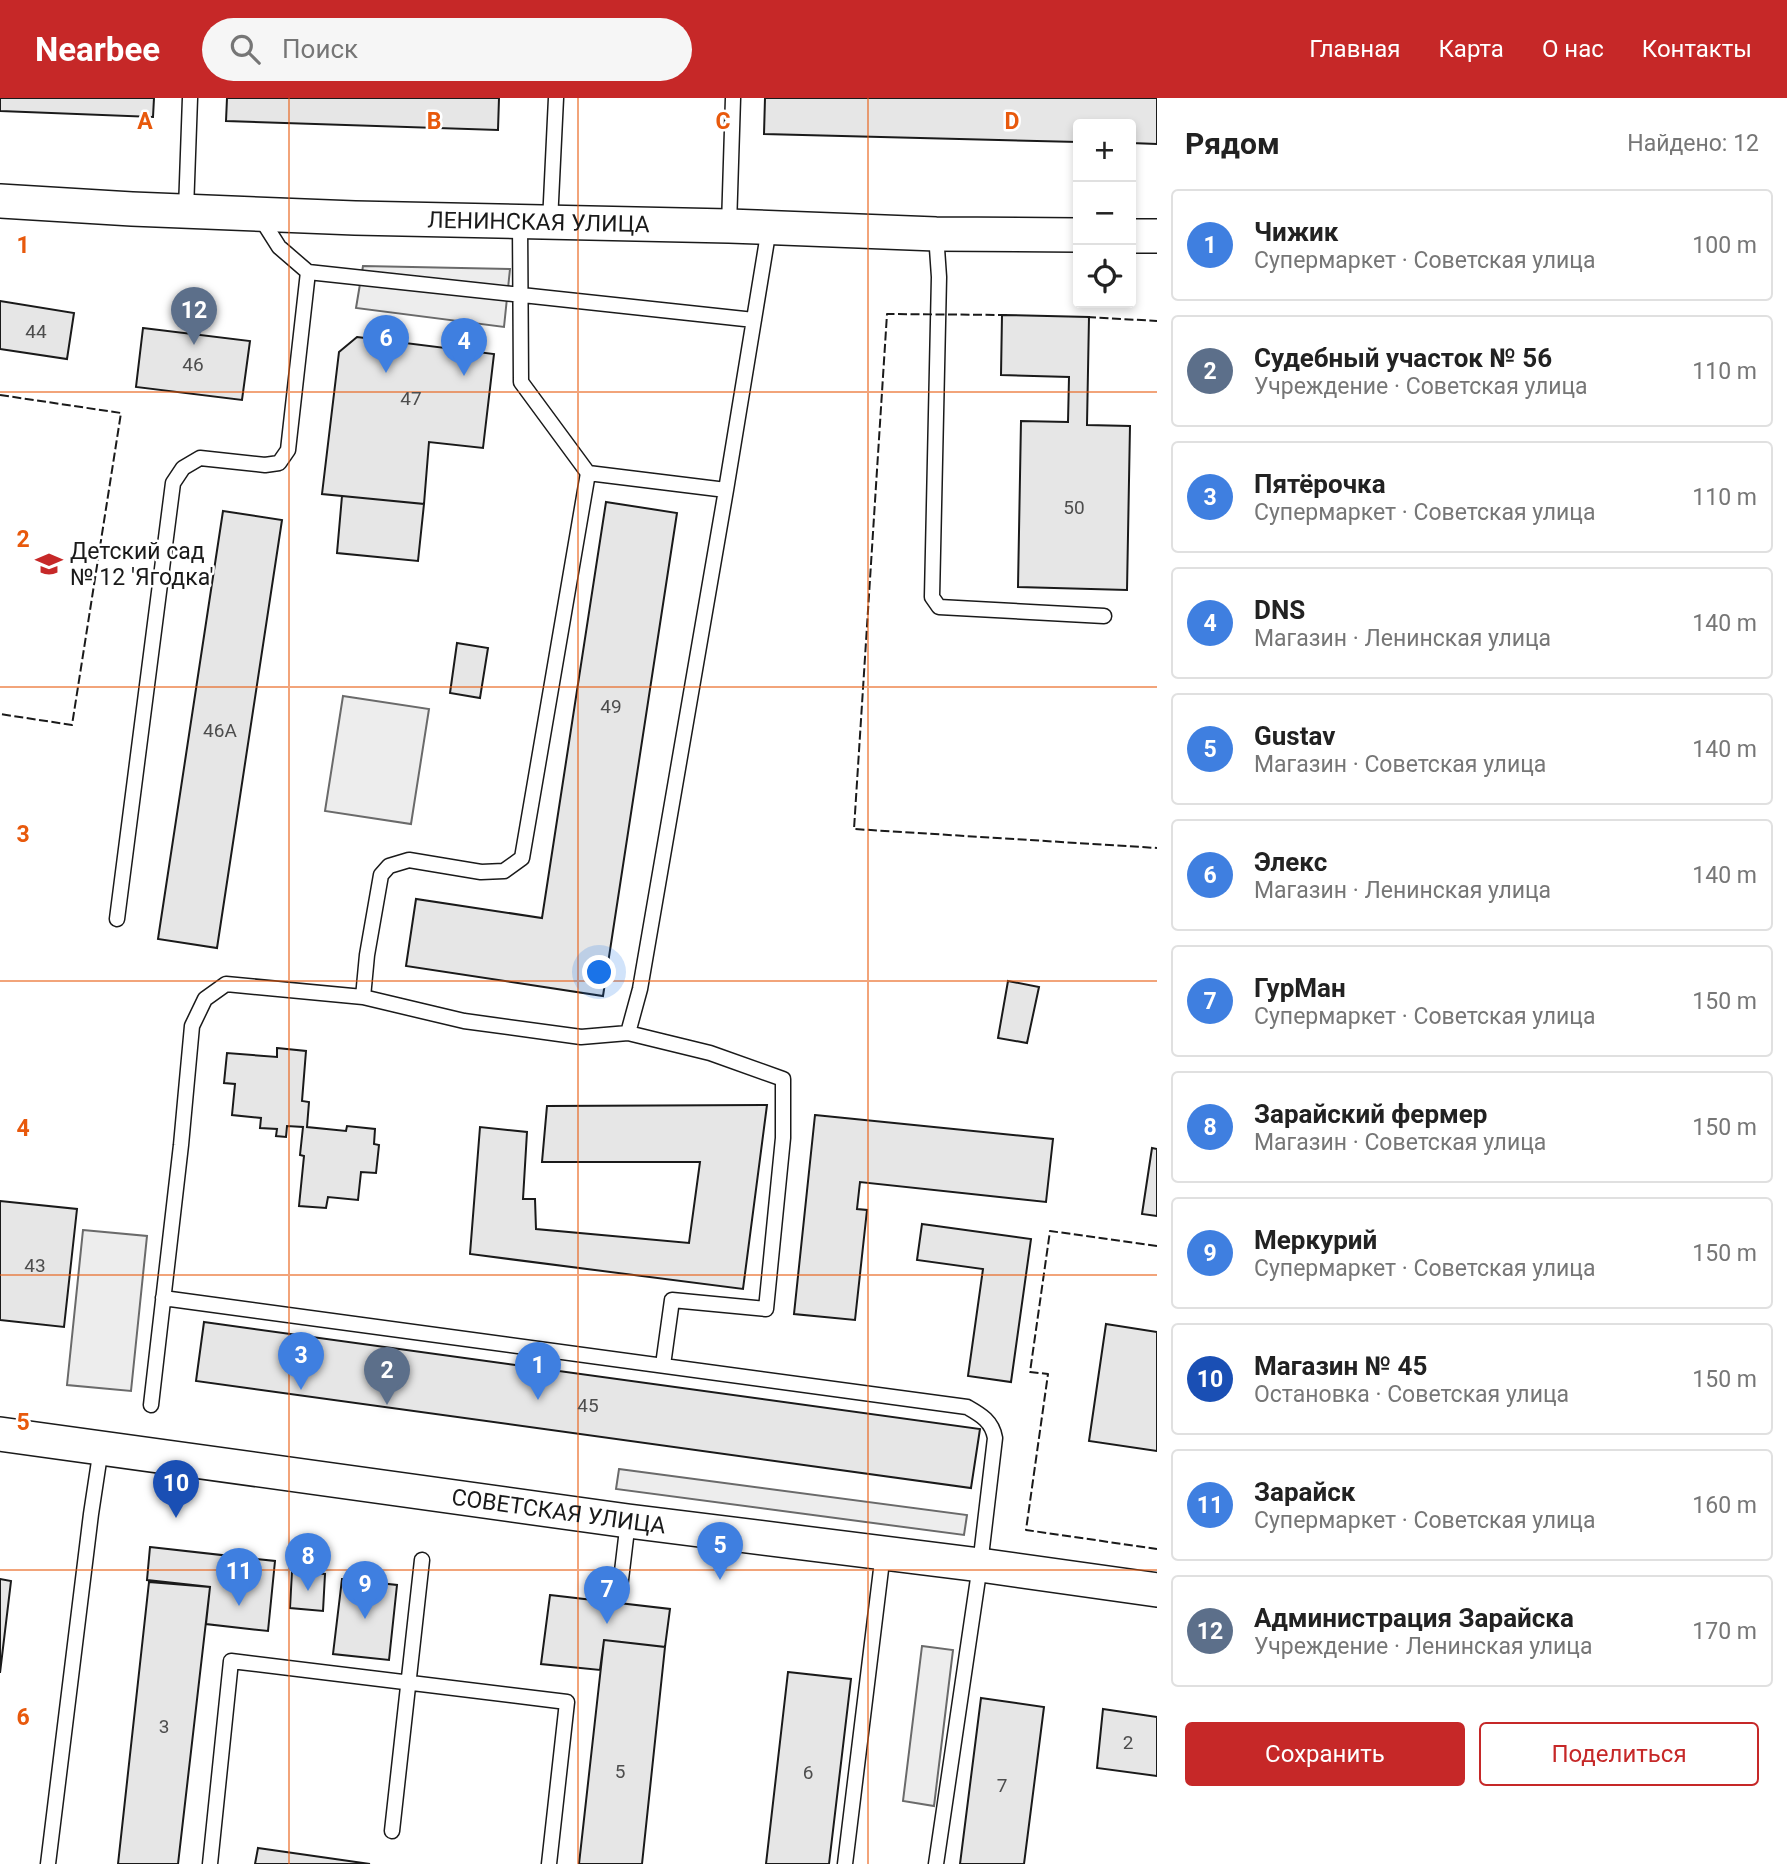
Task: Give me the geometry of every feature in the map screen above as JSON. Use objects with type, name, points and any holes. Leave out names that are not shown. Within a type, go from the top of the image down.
[{"type":"street","name":"ЛЕНИНСКАЯ УЛИЦА","points":[[0,201],[355,218],[729,226],[936,234],[1073,235]]},
{"type":"street","points":[[1136,236],[1157,236]]},
{"type":"street","name":"СОВЕТСКАЯ УЛИЦА","points":[[0,1434],[628,1521],[1157,1590]]},
{"type":"lane","points":[[186,210],[190,98]]},
{"type":"lane","points":[[363,997],[367,955],[381,874],[389,866],[409,860],[481,872],[504,871],[522,858],[588,473],[521,382],[520,295],[556,98]]},
{"type":"lane","points":[[729,226],[733,98]]},
{"type":"lane","points":[[258,213],[279,247],[309,272],[754,320]]},
{"type":"lane","points":[[628,1033],[642,975],[769,228]]},
{"type":"lane","points":[[936,234],[939,277],[932,597],[939,607],[1104,616]]},
{"type":"lane","points":[[117,919],[173,483],[183,468],[200,458],[265,465],[279,463],[288,450],[309,272]]},
{"type":"lane","points":[[588,473],[726,491]]},
{"type":"lane","points":[[151,1405],[192,1026],[205,999],[226,984],[363,997],[464,1021],[581,1037],[628,1033],[710,1053],[783,1079],[783,1138],[766,1309],[672,1300],[663,1366]]},
{"type":"lane","points":[[163,1298],[967,1407],[984,1417],[993,1427],[995,1437],[980,1565],[936,1864]]},
{"type":"lane","points":[[48,1864],[101,1448]]},
{"type":"lane","points":[[620,1588],[628,1521]]},
{"type":"lane","points":[[845,1864],[883,1553]]},
{"type":"lane","points":[[392,1830],[422,1560]]},
{"type":"lane","points":[[210,1864],[231,1661],[567,1702],[549,1864]]},
{"type":"shaded area","points":[[363,266],[510,269],[504,327],[356,308]]},
{"type":"shaded area","points":[[343,696],[429,709],[411,824],[325,811]]},
{"type":"shaded area","points":[[83,1230],[147,1236],[131,1391],[67,1385]]},
{"type":"shaded area","points":[[619,1469],[967,1515],[964,1535],[616,1489]]},
{"type":"shaded area","points":[[922,1646],[953,1650],[934,1806],[903,1801]]},
{"type":"building","points":[[0,98],[154,98],[153,117],[0,111]]},
{"type":"building","points":[[227,98],[499,98],[498,130],[226,121]]},
{"type":"building","points":[[765,98],[1157,98],[1157,144],[1136,143],[1136,119],[1073,119],[1073,142],[764,134]]},
{"type":"building","points":[[0,301],[74,313],[67,359],[0,349]]},
{"type":"building","points":[[1002,315],[1089,317],[1087,425],[1130,426],[1127,590],[1018,587],[1021,421],[1068,422],[1069,377],[1001,375]]},
{"type":"building","points":[[143,328],[250,341],[242,400],[136,387]]},
{"type":"building","points":[[357,337],[494,354],[483,448],[429,442],[424,504],[322,494],[339,352]]},
{"type":"building","points":[[342,496],[424,504],[418,561],[337,553]]},
{"type":"building","points":[[606,502],[677,513],[603,996],[406,966],[416,899],[542,918]]},
{"type":"building","points":[[223,511],[282,520],[217,948],[158,939]]},
{"type":"building","points":[[457,643],[488,648],[480,698],[450,693]]},
{"type":"building","points":[[1008,981],[1039,987],[1027,1043],[998,1038]]},
{"type":"building","points":[[277,1048],[306,1051],[302,1101],[309,1102],[307,1127],[346,1131],[347,1126],[375,1129],[374,1144],[379,1145],[376,1173],[361,1172],[358,1200],[328,1197],[326,1208],[299,1206],[304,1156],[300,1155],[303,1127],[287,1126],[286,1137],[276,1136],[277,1129],[260,1128],[261,1118],[232,1115],[235,1084],[224,1083],[227,1053],[277,1057]]},
{"type":"building","points":[[767,1105],[743,1289],[470,1254],[480,1127],[527,1132],[523,1199],[535,1199],[536,1229],[689,1243],[700,1162],[542,1162],[547,1106]]},
{"type":"building","points":[[815,1115],[1053,1139],[1046,1202],[860,1182],[857,1209],[867,1210],[855,1320],[794,1314]]},
{"type":"building","points":[[1152,1148],[1157,1149],[1157,1216],[1142,1214]]},
{"type":"building","points":[[0,1201],[77,1209],[64,1327],[0,1320]]},
{"type":"building","points":[[922,1224],[1031,1239],[1011,1382],[968,1376],[983,1269],[917,1260]]},
{"type":"building","points":[[204,1322],[980,1429],[971,1488],[196,1381]]},
{"type":"building","points":[[1106,1324],[1157,1332],[1157,1451],[1089,1441]]},
{"type":"building","points":[[150,1547],[275,1561],[268,1631],[206,1624],[210,1587],[147,1580]]},
{"type":"building","points":[[292,1571],[325,1574],[323,1611],[290,1608]]},
{"type":"building","points":[[0,1579],[11,1581],[0,1673]]},
{"type":"building","points":[[342,1579],[397,1585],[389,1660],[333,1654]]},
{"type":"building","points":[[149,1582],[210,1587],[178,1864],[118,1864]]},
{"type":"building","points":[[550,1595],[670,1609],[665,1647],[604,1640],[600,1670],[541,1664]]},
{"type":"building","points":[[604,1640],[665,1647],[642,1864],[579,1864]]},
{"type":"building","points":[[788,1672],[851,1679],[829,1864],[766,1864]]},
{"type":"building","points":[[981,1698],[1044,1707],[1024,1864],[960,1864]]},
{"type":"building","points":[[1103,1709],[1157,1717],[1157,1776],[1097,1768]]},
{"type":"building","points":[[258,1848],[370,1864],[255,1864]]},
{"type":"fence","points":[[1007,315],[887,314],[854,829],[1157,848]]},
{"type":"fence","points":[[1087,317],[1157,321]]},
{"type":"fence","points":[[0,395],[121,413],[72,725],[0,714]]},
{"type":"fence","points":[[1157,1246],[1050,1231],[1030,1372],[1048,1374],[1026,1530],[1157,1549]]},
{"type":"place","name":"Администрация Зарайска","points":[[194,345]]},
{"type":"place","name":"Элекс","points":[[386,373]]},
{"type":"place","name":"DNS","points":[[464,376]]},
{"type":"place","name":"Детский сад № 12 'Ягодка'","points":[[49,564]]},
{"type":"place","name":"Пятёрочка","points":[[301,1390]]},
{"type":"place","name":"Чижик","points":[[538,1400]]},
{"type":"place","name":"Судебный участок № 56","points":[[387,1405]]},
{"type":"place","name":"Магазин № 45","points":[[176,1518]]},
{"type":"place","name":"Gustav","points":[[720,1580]]},
{"type":"place","name":"Зарайский фермер","points":[[308,1591]]},
{"type":"place","name":"Зарайск","points":[[239,1606]]},
{"type":"place","name":"Меркурий","points":[[365,1619]]},
{"type":"place","name":"ГурМан","points":[[607,1624]]}]
